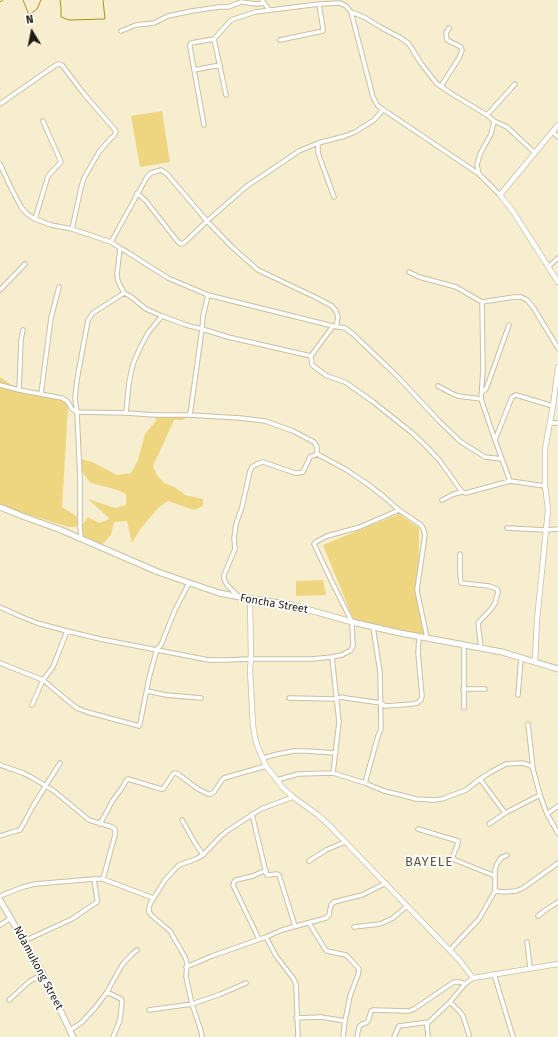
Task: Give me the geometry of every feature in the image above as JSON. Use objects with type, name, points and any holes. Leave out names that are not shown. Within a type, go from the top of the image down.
[{"type":"main road","name":"Foncha Street","points":[[0,507],[61,530],[151,569],[219,593],[292,605],[373,627],[502,652],[558,669]]},
{"type":"main road","name":"Ndamukong Street","points":[[0,900],[42,974],[73,1037]]},
{"type":"street","points":[[122,31],[136,25],[154,22],[168,16],[192,11],[228,7],[241,2],[257,4],[263,1],[269,10]]},
{"type":"street","points":[[204,125],[190,45],[191,43],[214,39],[231,20],[255,12],[339,2],[346,6],[351,12],[373,97],[378,106],[479,174],[500,195],[512,210],[558,282]]},
{"type":"street","points":[[280,40],[323,31],[319,4]]},
{"type":"street","points":[[351,12],[364,17],[409,44],[438,84],[457,98],[487,115],[494,121],[507,126],[535,152]]},
{"type":"street","points":[[441,86],[459,58],[462,50],[461,47],[447,40],[446,33],[449,28]]},
{"type":"street","points":[[214,39],[226,96]]},
{"type":"street","points":[[0,104],[59,64],[62,65],[84,94],[116,131],[114,136],[110,138],[99,152],[84,178],[72,229]]},
{"type":"street","points":[[194,70],[220,65]]},
{"type":"street","points":[[487,115],[516,84]]},
{"type":"street","points":[[137,193],[146,201],[178,242],[181,244],[184,243],[247,186],[296,153],[318,143],[355,132],[374,120],[383,110]]},
{"type":"street","points":[[35,219],[48,176],[61,162],[43,121]]},
{"type":"street","points":[[479,174],[477,165],[480,154],[492,134],[494,121]]},
{"type":"street","points":[[500,195],[558,125]]},
{"type":"street","points":[[553,132],[558,137]]},
{"type":"street","points":[[318,143],[318,153],[334,197]]},
{"type":"street","points":[[0,164],[21,207],[27,214],[35,219],[111,242],[168,278],[208,295],[334,327],[345,328],[398,377],[461,442],[485,457],[502,459]]},
{"type":"street","points":[[111,242],[147,177],[151,173],[161,170],[167,174],[207,221],[232,247],[258,270],[332,306],[338,313],[338,317],[334,327],[311,356],[312,365],[327,376],[345,382],[411,432],[440,461],[462,492]]},
{"type":"street","points":[[120,248],[117,274],[118,281],[124,293],[146,309],[186,325],[228,337],[311,356]]},
{"type":"street","points":[[548,267],[558,258]]},
{"type":"street","points":[[0,290],[25,264]]},
{"type":"street","points":[[409,272],[419,277],[456,287],[482,302],[514,297],[521,297],[527,300],[533,307],[558,348]]},
{"type":"street","points":[[41,394],[52,318],[59,287]]},
{"type":"street","points":[[81,539],[80,479],[75,398],[77,380],[88,320],[93,313],[124,293]]},
{"type":"street","points":[[190,415],[203,316],[208,295]]},
{"type":"street","points":[[482,302],[482,400],[510,480]]},
{"type":"street","points":[[126,413],[129,382],[133,364],[148,333],[162,316]]},
{"type":"street","points":[[482,392],[486,389],[509,325]]},
{"type":"street","points":[[19,390],[21,340],[23,330]]},
{"type":"street","points":[[535,661],[537,620],[548,506],[545,486],[545,449],[558,367]]},
{"type":"street","points":[[0,385],[62,398],[67,401],[72,409],[77,412],[190,415],[265,421],[293,431],[314,442],[317,447],[317,454]]},
{"type":"street","points":[[438,386],[458,396],[482,400]]},
{"type":"street","points":[[495,440],[514,395],[553,406]]},
{"type":"street","points":[[550,423],[558,423]]},
{"type":"street","points":[[240,597],[227,585],[224,575],[235,549],[234,538],[236,524],[252,467],[264,462],[298,473],[302,472],[310,457],[317,454],[345,468],[423,528],[425,535],[418,590],[427,638]]},
{"type":"street","points":[[442,500],[454,494],[462,492],[466,493],[510,480],[545,486]]},
{"type":"street","points":[[0,607],[30,620],[67,631],[100,639],[209,660],[312,659],[342,655],[351,650],[353,646],[352,622],[314,544],[327,536],[360,527],[399,510]]},
{"type":"street","points":[[507,528],[546,530],[558,529]]},
{"type":"street","points":[[460,554],[461,583],[489,586],[498,592],[492,608],[478,623],[482,648]]},
{"type":"street","points":[[0,663],[43,680],[77,708],[139,726],[157,649],[161,645],[175,610],[189,583]]},
{"type":"street","points":[[250,599],[250,670],[253,726],[257,745],[266,766],[284,789],[329,825],[386,883],[465,966],[473,978]]},
{"type":"street","points":[[364,782],[378,736],[382,729],[379,664],[373,627]]},
{"type":"street","points":[[32,705],[43,680],[53,667],[67,631]]},
{"type":"street","points":[[289,698],[336,699],[341,697],[381,703],[385,706],[418,703],[422,696],[418,653],[419,637]]},
{"type":"street","points":[[464,645],[464,708]]},
{"type":"street","points":[[332,657],[339,722],[333,773]]},
{"type":"street","points":[[518,695],[521,658]]},
{"type":"street","points":[[463,688],[485,689]]},
{"type":"street","points":[[146,691],[166,695],[201,698]]},
{"type":"street","points":[[528,724],[533,769],[540,795],[546,814],[558,833]]},
{"type":"street","points":[[262,758],[294,751],[336,753]]},
{"type":"street","points":[[0,836],[20,830],[32,806],[60,763]]},
{"type":"street","points":[[277,780],[298,774],[333,773],[364,782],[384,791],[416,799],[434,800],[458,794],[470,788],[480,779],[506,764],[521,763],[531,766],[533,769]]},
{"type":"street","points":[[0,765],[23,773],[46,786],[72,805],[89,820],[115,829],[116,832],[103,879]]},
{"type":"street","points":[[100,824],[109,806],[128,780],[163,789],[173,774],[176,773],[198,789],[211,794],[224,778],[266,766]]},
{"type":"street","points":[[480,779],[505,813]]},
{"type":"street","points":[[489,824],[505,813],[540,795]]},
{"type":"street","points":[[202,1037],[186,977],[185,957],[170,931],[152,916],[149,912],[149,908],[153,898],[179,865],[196,859],[227,831],[252,814],[267,806],[293,796]]},
{"type":"street","points":[[546,814],[558,806]]},
{"type":"street","points":[[252,814],[267,875],[279,875],[295,926]]},
{"type":"street","points":[[182,820],[203,854]]},
{"type":"street","points":[[418,829],[458,841],[453,856],[455,860],[495,876]]},
{"type":"street","points":[[309,861],[326,850],[345,842]]},
{"type":"street","points":[[450,950],[479,919],[495,891],[495,869],[497,864],[501,858],[507,855]]},
{"type":"street","points":[[495,891],[516,891],[523,888],[558,863]]},
{"type":"street","points":[[259,939],[233,885],[236,880],[253,876],[266,870]]},
{"type":"street","points":[[24,942],[72,919],[97,902],[94,879]]},
{"type":"street","points":[[0,896],[35,884],[103,879],[153,898]]},
{"type":"street","points":[[186,967],[282,930],[328,917],[331,906],[334,902],[362,896],[386,883]]},
{"type":"street","points":[[538,916],[558,902]]},
{"type":"street","points":[[354,927],[380,924],[393,918],[407,906]]},
{"type":"street","points":[[0,925],[11,918]]},
{"type":"street","points":[[309,923],[325,949],[330,953],[346,955],[359,969],[350,996],[343,1037]]},
{"type":"street","points":[[266,936],[276,956],[289,972],[296,984],[296,1018],[298,1037]]},
{"type":"street","points":[[527,942],[530,968]]},
{"type":"street","points":[[70,1030],[81,1023],[95,1008],[107,992],[122,965],[137,950]]},
{"type":"street","points":[[394,1037],[399,1026],[428,1022],[450,1002],[465,984],[473,978],[558,964]]},
{"type":"street","points":[[9,1000],[30,981],[42,974]]},
{"type":"street","points":[[494,974],[513,1037]]},
{"type":"street","points":[[357,1037],[359,1027],[368,1021],[371,1011],[373,1010],[414,1009],[454,982],[465,984]]},
{"type":"street","points":[[149,1010],[192,1004],[246,983]]},
{"type":"street","points":[[107,992],[121,999],[122,1001],[120,1020],[113,1037]]},
{"type":"street","points":[[450,1002],[463,1016],[469,1036]]},
{"type":"street","points":[[296,1018],[321,1017],[345,1021]]},
{"type":"street","points":[[428,1022],[428,1037]]},
{"type":"shaded area","points":[[162,111],[170,162],[140,167],[131,116]]},
{"type":"shaded area","points":[[0,377],[19,390],[65,401],[68,407],[62,507],[76,516],[80,526],[69,527],[0,506]]},
{"type":"shaded area","points":[[155,415],[188,417],[182,420],[174,420],[153,466],[157,475],[164,483],[176,488],[185,495],[203,499],[203,506],[194,510],[168,501],[159,507],[141,528],[132,543],[127,521],[114,522],[111,535],[100,547],[81,539],[80,529],[88,517],[99,523],[110,519],[88,499],[115,508],[126,505],[126,494],[118,490],[91,483],[81,471],[81,459],[92,462],[117,475],[131,473],[138,460],[145,434],[156,421]]},
{"type":"shaded area","points":[[399,514],[419,528],[419,598],[426,636],[354,621],[323,545]]},
{"type":"shaded area","points":[[323,580],[326,595],[296,596],[296,581]]},
{"type":"waterway","points":[[23,0],[29,15],[37,9],[41,0]]},
{"type":"waterway","points":[[60,0],[61,17],[69,20],[105,19],[103,0]]},
{"type":"district","name":"BAYELE","points":[[429,862]]}]
